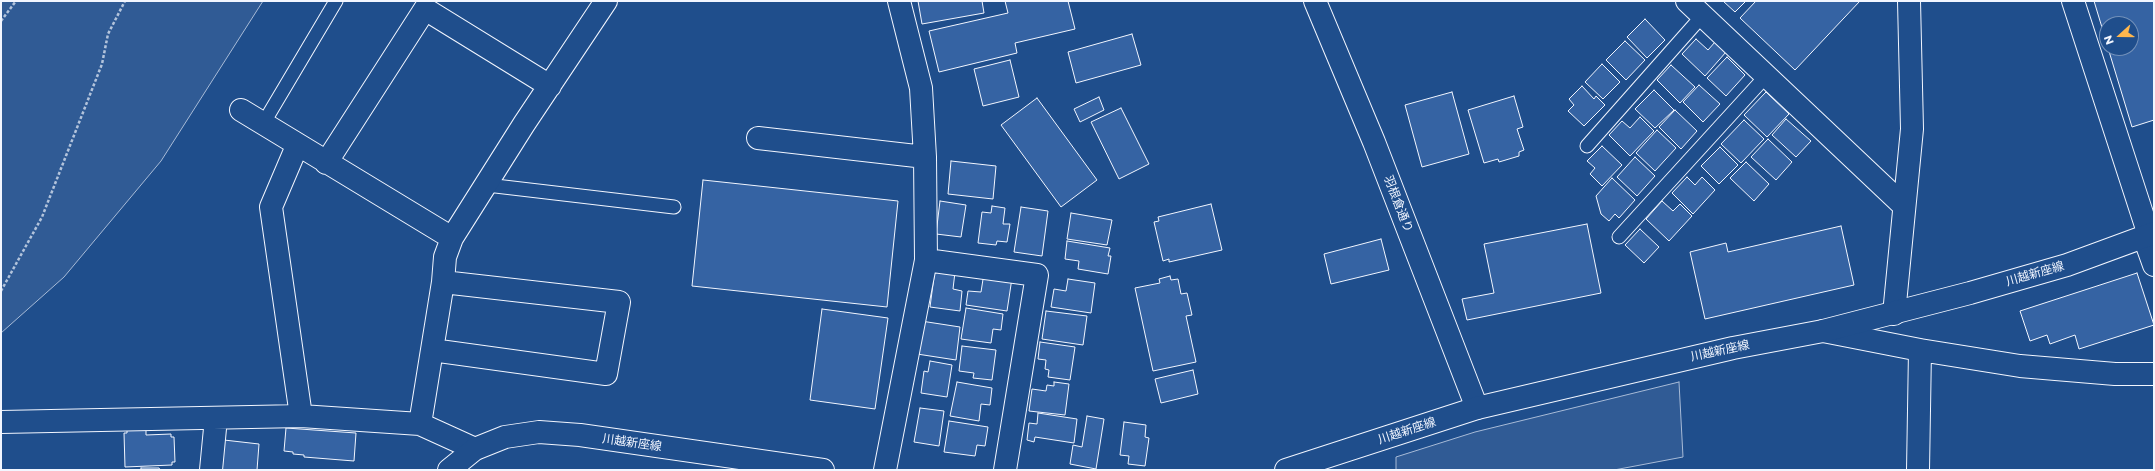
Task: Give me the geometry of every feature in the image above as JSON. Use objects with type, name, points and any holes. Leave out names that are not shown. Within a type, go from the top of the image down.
[{"type":"street","points":[[420,424],[443,282],[445,257],[452,238],[606,1]]},
{"type":"street","points":[[885,470],[926,260],[925,158],[921,88],[899,1]]},
{"type":"street","name":"羽根倉通り","points":[[1315,1],[1374,142],[1477,408]]},
{"type":"street","points":[[1894,314],[1903,205],[1912,129],[1909,1]]},
{"type":"street","points":[[2073,1],[2149,235],[2154,265]]},
{"type":"street","points":[[1695,8],[1903,205]]},
{"type":"street","points":[[326,163],[425,9],[550,86]]},
{"type":"street","points":[[241,110],[297,146],[452,238]]},
{"type":"street","points":[[758,138],[925,158]]},
{"type":"street","points":[[297,146],[271,207],[301,416]]},
{"type":"street","name":"川越新座線","points":[[1286,470],[1477,408],[1733,348],[1823,331],[1894,314],[2067,265],[2149,235]]},
{"type":"street","points":[[926,260],[1037,275],[1005,470]]},
{"type":"street","points":[[432,350],[606,374],[619,302],[443,282]]},
{"type":"street","points":[[1823,331],[1920,350],[2020,366],[2115,374],[2154,374]]},
{"type":"street","points":[[1918,470],[1920,350]]},
{"type":"street","points":[[1,422],[301,416],[420,424],[475,449]]},
{"type":"street","points":[[211,470],[216,418]]},
{"type":"street","name":"川越新座線","points":[[450,470],[475,449],[505,437],[539,432],[580,435],[823,470]]},
{"type":"lane","points":[[263,124],[336,1]]},
{"type":"lane","points":[[1587,146],[1695,8]]},
{"type":"lane","points":[[1619,237],[1767,75]]},
{"type":"lane","points":[[487,185],[674,208]]},
{"type":"path","points":[[1,21],[16,1]]},
{"type":"path","points":[[1,291],[42,217],[102,64],[108,34],[125,1]]},
{"type":"shaded area","points":[[1,1],[263,1],[161,161],[64,277],[1,333]]},
{"type":"shaded area","points":[[1679,382],[1683,457],[1614,470],[1396,470],[1396,457],[1475,432]]},
{"type":"building","points":[[918,1],[982,1],[984,13],[922,24]]},
{"type":"building","points":[[1005,1],[1068,1],[1075,29],[1015,43],[1017,53],[939,72],[929,31],[1008,13]]},
{"type":"building","points":[[1723,1],[1746,1],[1735,12]]},
{"type":"building","points":[[1756,1],[1860,1],[1795,70],[1740,18]]},
{"type":"building","points":[[2094,1],[2154,1],[2154,120],[2132,127],[2110,56],[2139,56],[2139,16],[2099,16],[2099,18]]},
{"type":"building","points":[[1645,19],[1665,40],[1647,58],[1627,37]]},
{"type":"building","points":[[1132,34],[1141,65],[1076,83],[1068,52]]},
{"type":"building","points":[[1696,39],[1708,50],[1715,42],[1726,52],[1705,76],[1682,54]]},
{"type":"building","points":[[1625,41],[1645,60],[1626,80],[1606,60]]},
{"type":"building","points":[[1727,57],[1745,75],[1726,96],[1707,78]]},
{"type":"building","points":[[1010,60],[1019,97],[983,106],[974,69]]},
{"type":"building","points":[[1602,64],[1620,82],[1603,99],[1585,82]]},
{"type":"building","points":[[1671,65],[1695,87],[1680,103],[1657,80]]},
{"type":"building","points":[[1699,85],[1720,104],[1703,122],[1683,102]]},
{"type":"building","points":[[1582,86],[1594,99],[1596,96],[1605,105],[1584,126],[1568,111],[1574,105],[1569,99]]},
{"type":"building","points":[[1654,90],[1674,110],[1655,128],[1635,109]]},
{"type":"building","points":[[1452,92],[1469,154],[1422,167],[1405,105]]},
{"type":"building","points":[[1766,92],[1789,114],[1767,137],[1744,115]]},
{"type":"building","points":[[1514,96],[1523,127],[1517,129],[1524,150],[1519,152],[1519,156],[1499,162],[1498,159],[1484,163],[1468,110]]},
{"type":"building","points":[[1099,97],[1104,110],[1080,122],[1074,109]]},
{"type":"building","points":[[1037,98],[1097,180],[1061,207],[1001,125]]},
{"type":"building","points":[[1121,108],[1149,164],[1119,179],[1091,122]]},
{"type":"building","points":[[1675,110],[1697,131],[1681,149],[1659,127]]},
{"type":"building","points":[[1640,117],[1654,131],[1630,156],[1609,135],[1622,121],[1630,128]]},
{"type":"building","points":[[1786,119],[1811,141],[1796,157],[1772,135]]},
{"type":"building","points":[[1744,120],[1764,139],[1741,163],[1721,144]]},
{"type":"building","points":[[1657,130],[1676,148],[1655,171],[1636,153]]},
{"type":"building","points":[[1768,139],[1792,162],[1776,180],[1751,157]]},
{"type":"building","points":[[1602,146],[1622,165],[1602,186],[1590,174],[1595,168],[1587,161]]},
{"type":"building","points":[[1720,147],[1738,165],[1719,184],[1701,166]]},
{"type":"building","points":[[1635,157],[1655,176],[1637,196],[1617,177]]},
{"type":"building","points":[[951,161],[996,166],[993,199],[948,194]]},
{"type":"building","points":[[1746,162],[1769,184],[1754,201],[1730,178]]},
{"type":"building","points":[[1687,177],[1695,185],[1702,177],[1715,190],[1693,214],[1672,193]]},
{"type":"building","points":[[1612,178],[1635,200],[1619,218],[1615,214],[1609,221],[1601,214],[1596,196]]},
{"type":"building","points":[[703,180],[898,201],[887,307],[692,286]]},
{"type":"building","points":[[940,201],[966,205],[961,237],[936,234]]},
{"type":"building","points":[[1662,201],[1673,211],[1680,204],[1692,216],[1669,241],[1646,219]]},
{"type":"building","points":[[1211,204],[1222,250],[1169,262],[1169,259],[1163,261],[1154,222],[1159,221],[1158,217]]},
{"type":"building","points":[[992,206],[1005,208],[1003,224],[1010,224],[1007,242],[997,241],[996,245],[978,243],[982,212],[991,213]]},
{"type":"building","points":[[1021,207],[1048,211],[1042,256],[1014,252]]},
{"type":"building","points":[[1071,213],[1112,220],[1107,245],[1067,239]]},
{"type":"building","points":[[1587,224],[1601,293],[1467,320],[1462,299],[1494,293],[1484,244]]},
{"type":"building","points":[[1841,226],[1854,285],[1705,319],[1690,252],[1726,243],[1728,252]]},
{"type":"building","points":[[1640,229],[1659,247],[1644,263],[1625,245]]},
{"type":"building","points":[[1381,239],[1389,270],[1331,284],[1324,254]]},
{"type":"building","points":[[1067,241],[1110,248],[1108,256],[1111,256],[1108,274],[1078,269],[1079,261],[1065,259]]},
{"type":"building","points":[[935,269],[955,272],[953,289],[962,291],[960,311],[930,307]]},
{"type":"building","points":[[984,273],[1012,278],[1007,311],[966,305],[968,291],[981,292]]},
{"type":"building","points":[[2137,273],[2154,325],[2079,349],[2075,335],[2050,344],[2047,335],[2030,341],[2020,311]]},
{"type":"building","points":[[1170,276],[1171,280],[1178,279],[1181,294],[1187,293],[1192,315],[1186,316],[1196,362],[1153,371],[1135,288],[1160,283],[1159,279]]},
{"type":"building","points":[[1068,279],[1095,283],[1091,313],[1051,307],[1054,289],[1066,291]]},
{"type":"building","points":[[966,308],[1003,314],[1001,330],[993,329],[991,343],[961,339]]},
{"type":"building","points":[[822,309],[888,318],[875,409],[810,400]]},
{"type":"building","points":[[1046,311],[1087,316],[1083,345],[1042,339]]},
{"type":"building","points":[[921,321],[960,327],[956,360],[917,354]]},
{"type":"building","points":[[1040,342],[1075,347],[1070,380],[1048,377],[1049,370],[1045,369],[1046,360],[1038,359]]},
{"type":"building","points":[[962,346],[996,350],[992,380],[973,378],[974,373],[959,371]]},
{"type":"building","points":[[930,361],[952,365],[947,397],[921,393],[924,371],[928,372]]},
{"type":"building","points":[[1193,370],[1198,394],[1161,403],[1155,379]]},
{"type":"building","points":[[957,382],[992,388],[990,405],[981,404],[979,421],[950,416]]},
{"type":"building","points":[[1054,382],[1069,384],[1065,415],[1029,411],[1032,389],[1046,391],[1047,385],[1054,386]]},
{"type":"building","points":[[920,408],[944,411],[939,446],[914,442]]},
{"type":"building","points":[[1038,413],[1077,419],[1074,443],[1035,437],[1034,442],[1027,440],[1029,423],[1037,424]]},
{"type":"building","points":[[1087,416],[1104,419],[1096,469],[1070,464],[1073,445],[1082,447]]},
{"type":"building","points":[[949,421],[988,427],[985,446],[977,445],[975,456],[944,452]]},
{"type":"building","points":[[1124,422],[1146,425],[1145,437],[1149,438],[1145,466],[1128,464],[1129,456],[1120,455]]},
{"type":"building","points":[[146,428],[146,435],[171,434],[171,437],[174,437],[175,462],[172,462],[172,465],[125,467],[124,433],[127,433],[127,429]]},
{"type":"building","points":[[286,428],[356,433],[354,461],[304,457],[304,455],[284,451]]},
{"type":"building","points":[[224,440],[259,444],[257,470],[221,470]]},
{"type":"building","points":[[141,468],[159,468],[160,470],[141,470]]}]
